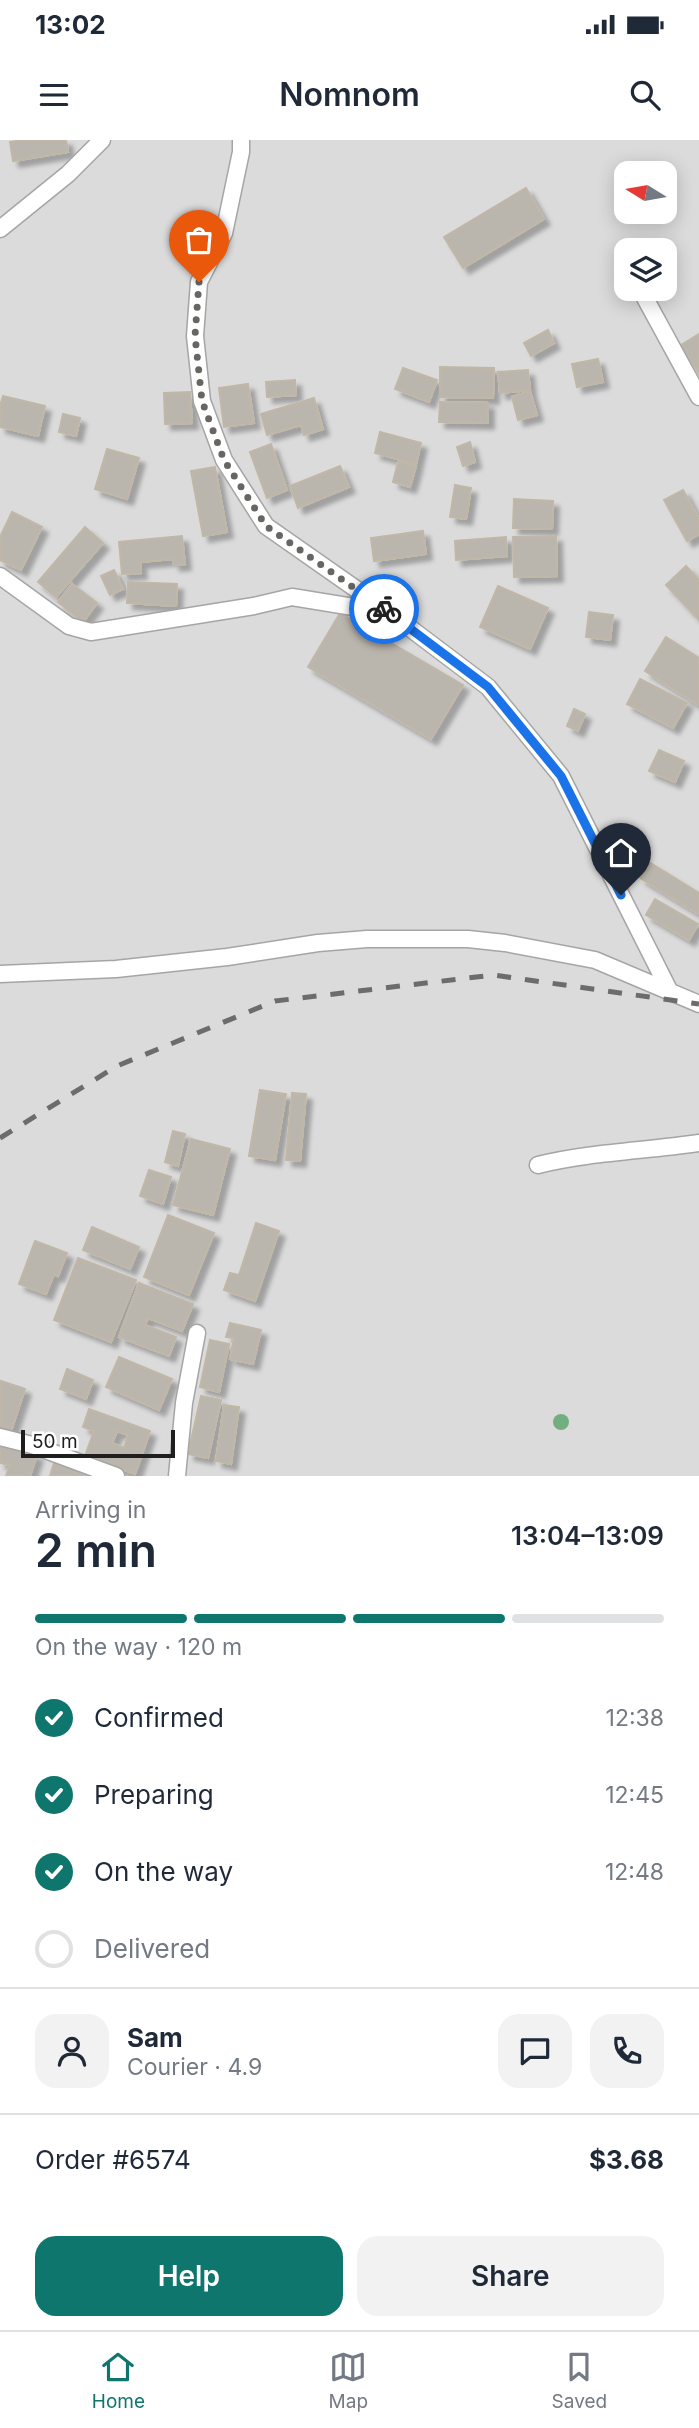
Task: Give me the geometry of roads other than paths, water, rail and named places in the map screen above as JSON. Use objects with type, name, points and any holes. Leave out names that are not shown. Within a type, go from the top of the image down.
[{"type":"street","points":[[0,229],[68,174],[102,140]]},
{"type":"street","points":[[241,140],[241,152],[223,233],[199,282],[195,336],[202,401],[224,460],[266,526],[390,613],[488,687],[561,776],[668,990]]},
{"type":"street","points":[[647,301],[699,397]]},
{"type":"street","points":[[0,576],[69,626],[90,632],[254,606],[292,597],[390,613]]},
{"type":"street","points":[[0,974],[116,969],[367,939],[468,939],[518,945],[595,960],[699,1004]]},
{"type":"street","points":[[538,1165],[572,1156],[699,1143]]},
{"type":"street","points":[[177,1476],[184,1404],[197,1333]]},
{"type":"street","points":[[0,1437],[32,1445],[116,1476]]},
{"type":"railway","points":[[0,1138],[117,1066],[275,1001],[493,975],[699,1004]]}]
